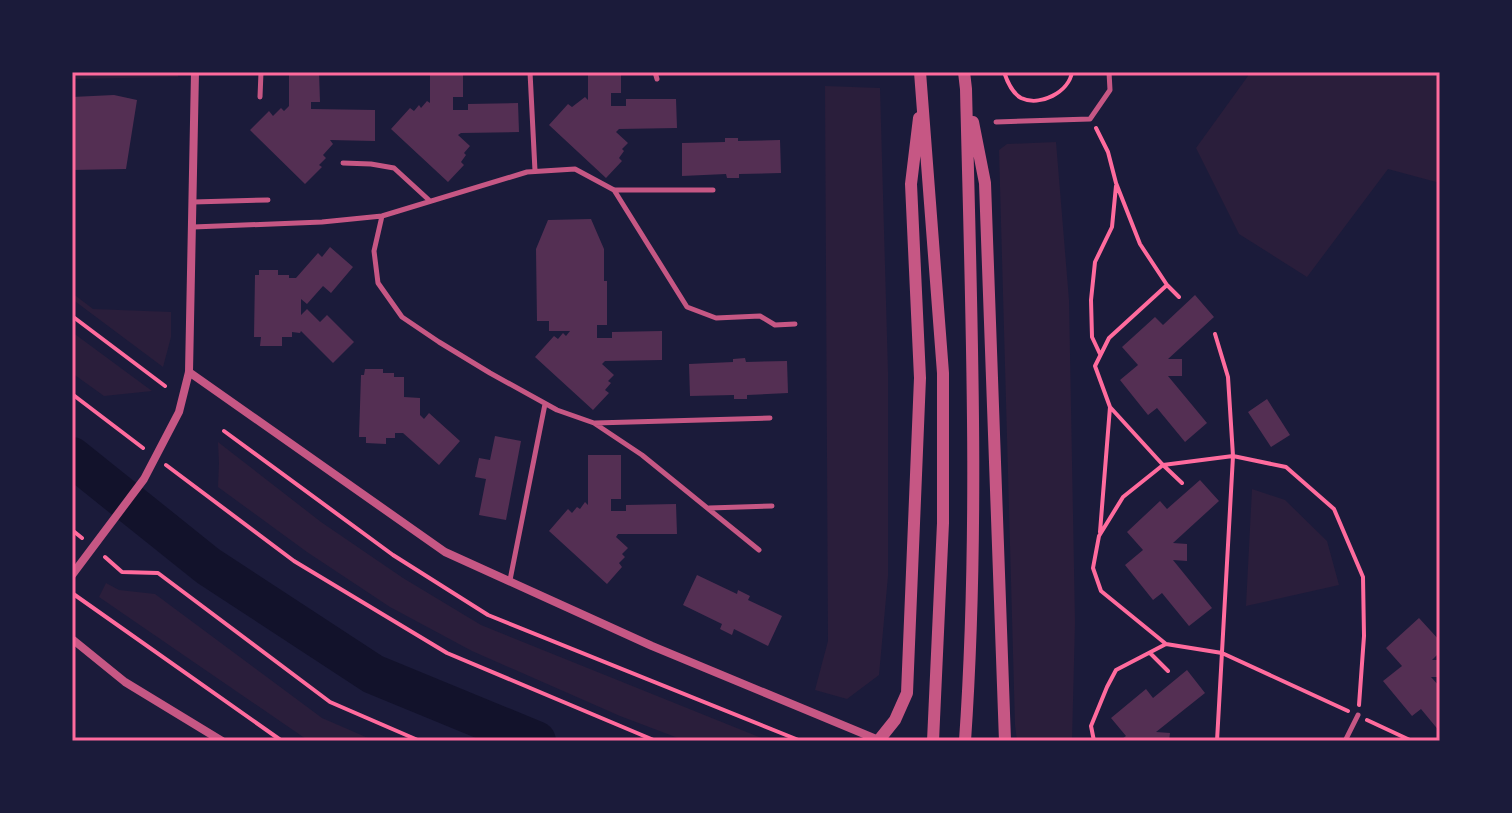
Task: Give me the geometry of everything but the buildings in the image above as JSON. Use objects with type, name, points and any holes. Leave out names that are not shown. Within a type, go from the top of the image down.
[{"type":"street","points":[[73,574],[144,479],[179,412],[189,372],[195,72]]},
{"type":"street","points":[[920,72],[943,373],[943,523],[933,741]]},
{"type":"street","points":[[964,72],[985,183],[1005,741]]},
{"type":"street","points":[[966,89],[973,372],[973,741]]},
{"type":"street","points":[[189,372],[445,552],[652,646],[880,740],[895,720],[907,693],[920,378],[911,184],[922,91]]},
{"type":"street","points":[[72,639],[125,682],[222,741]]},
{"type":"street","points":[[924,741],[938,655]]},
{"type":"street","points":[[965,741],[971,655]]},
{"type":"lane","points":[[260,97],[261,72]]},
{"type":"lane","points":[[530,72],[535,171]]},
{"type":"lane","points":[[996,122],[1090,119],[1110,90],[1109,72]]},
{"type":"lane","points":[[343,163],[394,168],[431,202]]},
{"type":"lane","points":[[193,227],[322,222],[382,216],[535,171],[575,169],[614,190],[713,190]]},
{"type":"lane","points":[[614,190],[687,307],[716,318],[760,316],[775,325],[795,324]]},
{"type":"lane","points":[[193,202],[268,200]]},
{"type":"lane","points":[[382,216],[374,251],[378,283],[402,317],[545,404],[594,423],[642,455],[759,550]]},
{"type":"lane","points":[[510,580],[545,404]]},
{"type":"lane","points":[[594,423],[770,418]]},
{"type":"lane","points":[[708,508],[772,506]]},
{"type":"lane","points":[[1345,741],[1358,715]]},
{"type":"path","points":[[1004,72],[1013,91],[1023,99],[1043,99],[1060,93],[1071,80],[1072,72]]},
{"type":"path","points":[[1090,119],[1108,152],[1116,183],[1140,244],[1167,285],[1179,297]]},
{"type":"path","points":[[1100,355],[1092,337],[1091,300],[1095,262],[1112,227],[1116,183]]},
{"type":"path","points":[[1167,285],[1109,338],[1095,366],[1110,407],[1182,483]]},
{"type":"path","points":[[72,316],[165,386]]},
{"type":"path","points":[[1215,334],[1228,377],[1233,456],[1217,741]]},
{"type":"path","points":[[72,394],[146,450]]},
{"type":"path","points":[[1110,407],[1099,536],[1093,568],[1101,591],[1166,644],[1222,653],[1412,741]]},
{"type":"path","points":[[224,431],[393,555],[488,615],[801,741]]},
{"type":"path","points":[[1099,536],[1123,497],[1163,465],[1233,456],[1286,467],[1334,509],[1363,577],[1364,636],[1358,715]]},
{"type":"path","points":[[158,459],[294,561],[447,653],[656,741]]},
{"type":"path","points":[[72,530],[82,538]]},
{"type":"path","points":[[102,555],[122,572],[158,573],[330,702],[420,741]]},
{"type":"path","points":[[72,593],[282,741]]},
{"type":"path","points":[[1094,741],[1091,726],[1116,670],[1166,644]]},
{"type":"path","points":[[1150,653],[1168,671]]},
{"type":"shaded area","points":[[72,72],[178,72],[178,77],[72,79]]},
{"type":"shaded area","points":[[1247,72],[1440,72],[1440,183],[1388,169],[1307,277],[1239,234],[1196,148],[1248,76]]},
{"type":"shaded area","points":[[825,86],[880,88],[888,372],[888,576],[879,675],[847,699],[815,690],[828,641]]},
{"type":"shaded area","points":[[1056,142],[1069,300],[1075,622],[1072,741],[1017,741],[999,150],[1007,144]]},
{"type":"shaded area","points":[[72,293],[93,309],[171,312],[171,337],[163,367],[72,299]]},
{"type":"shaded area","points":[[72,332],[152,391],[104,396],[72,373]]},
{"type":"shaded area","points":[[218,442],[321,522],[403,578],[481,625],[769,741],[686,741],[620,716],[472,651],[390,607],[218,487]]},
{"type":"shaded area","points":[[1252,489],[1285,500],[1327,541],[1339,585],[1246,606]]},
{"type":"shaded area","points":[[106,583],[119,590],[155,594],[322,718],[375,741],[309,741],[99,597]]},
{"type":"waterway","points":[[72,457],[208,566],[373,674],[536,741]]}]
